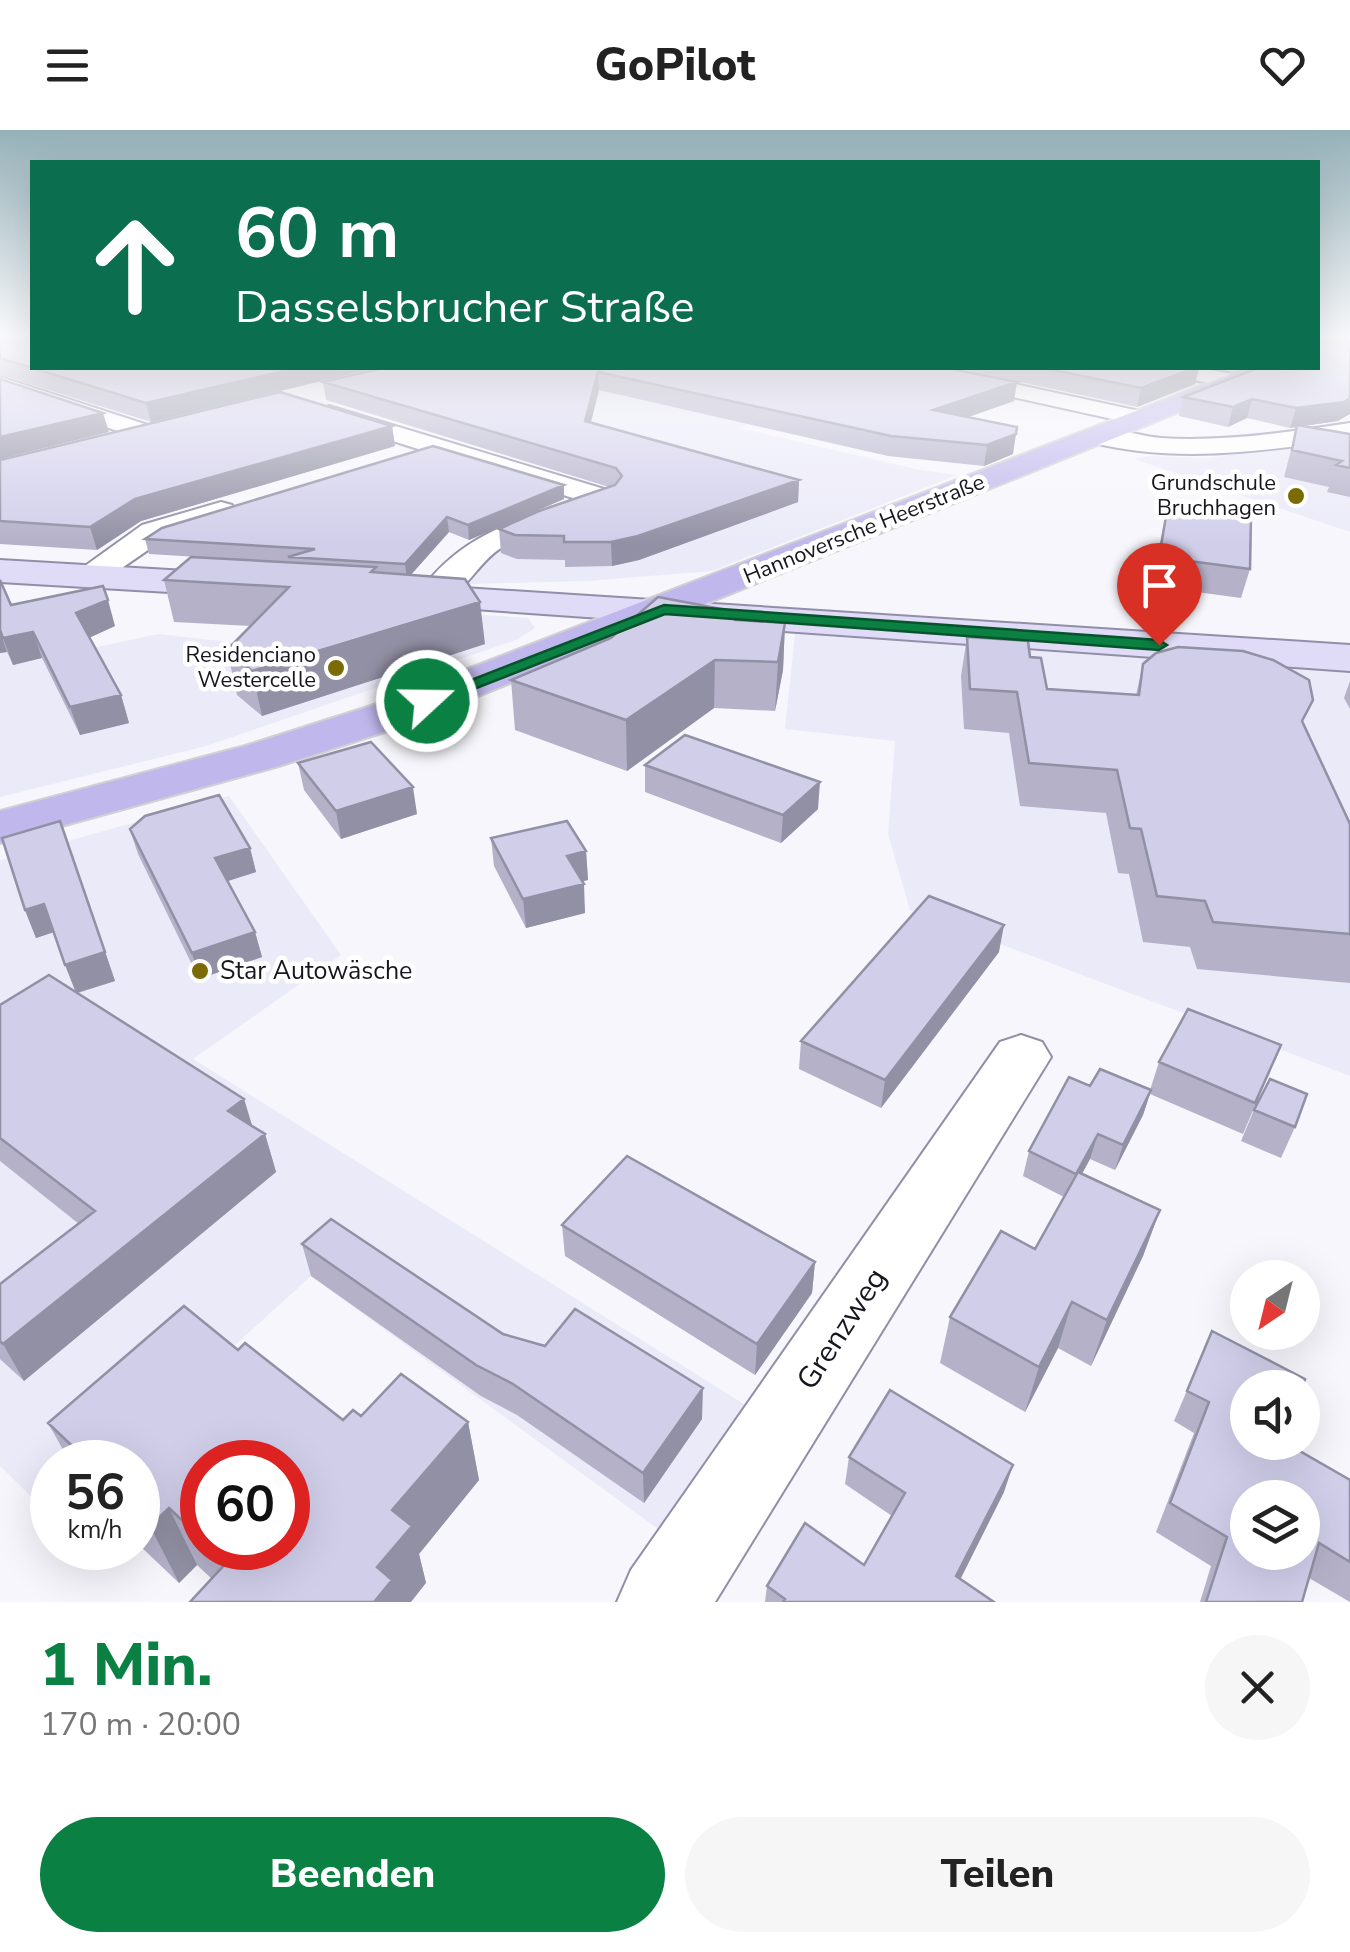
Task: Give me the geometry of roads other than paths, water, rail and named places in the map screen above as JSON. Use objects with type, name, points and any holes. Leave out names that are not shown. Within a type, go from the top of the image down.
[{"type":"main road","name":"Hannoversche Heerstraße","points":[[0,827],[262,756],[374,720],[664,610],[1173,407]]},
{"type":"street","points":[[70,407],[157,431],[111,443]]},
{"type":"street","points":[[350,407],[436,446],[604,498],[489,542],[462,564],[433,597]]},
{"type":"street","points":[[1088,407],[1144,419]]},
{"type":"street","points":[[1099,438],[1148,448],[1218,448],[1350,431]]},
{"type":"street","points":[[379,463],[436,446]]},
{"type":"street","points":[[88,576],[153,532],[247,503]]},
{"type":"street","points":[[0,570],[280,588]]},
{"type":"street","points":[[376,594],[1350,658]]},
{"type":"street","name":"Grenzweg","points":[[662,1602],[1021,1057]]},
{"type":"place","name":"Grundschule Bruchhagen","points":[[1296,496]]},
{"type":"place","name":"Residenciano Westercelle","points":[[336,668]]},
{"type":"place","name":"Star Autowäsche","points":[[200,971]]}]
